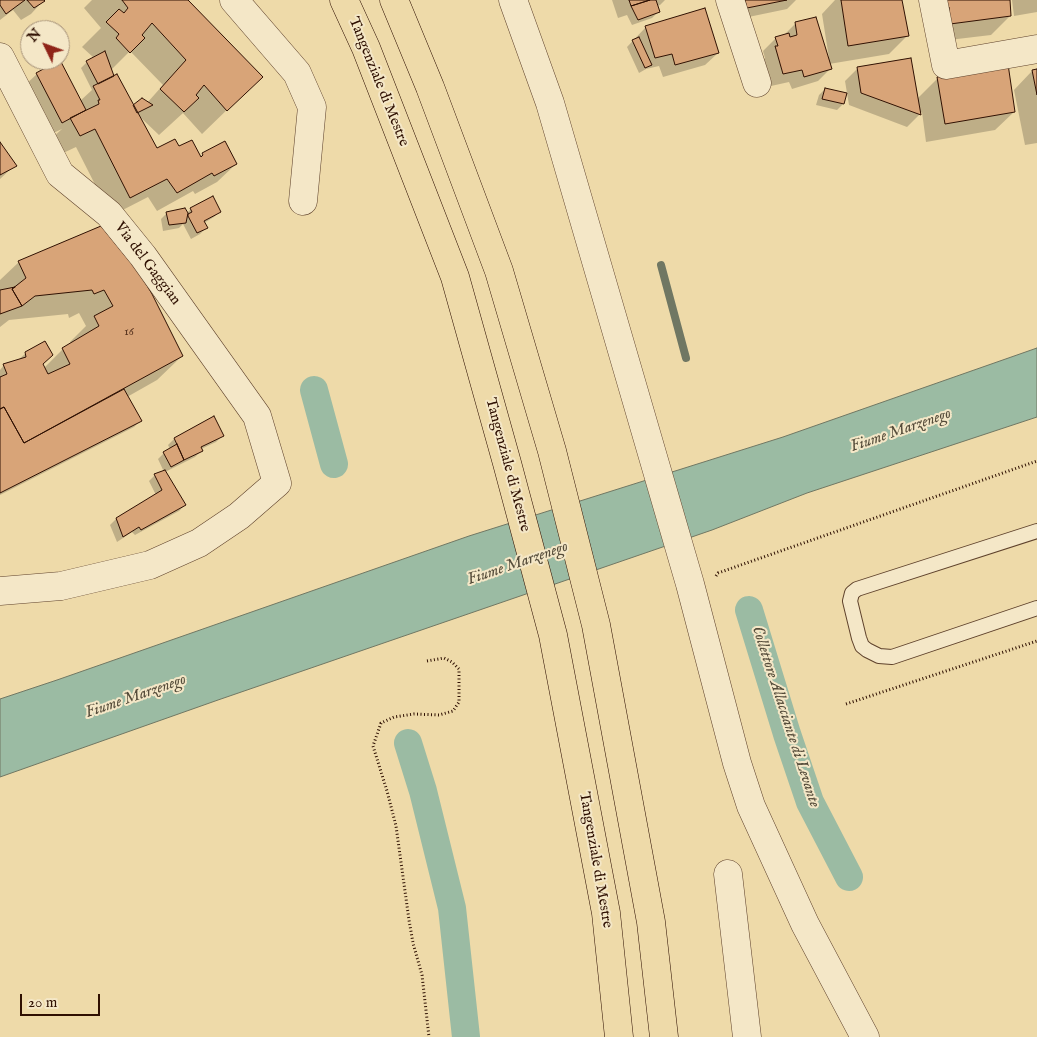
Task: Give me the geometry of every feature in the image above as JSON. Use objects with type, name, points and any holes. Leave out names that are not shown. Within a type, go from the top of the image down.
[{"type":"highway","name":"Tangenziale di Mestre","points":[[344,0],[366,48],[455,277],[553,635],[606,913],[619,1037]]},
{"type":"highway","points":[[394,0],[430,87],[500,271],[552,451],[596,624],[651,922],[664,1037]]},
{"type":"street","points":[[234,0],[297,73],[312,108],[303,201]]},
{"type":"street","points":[[513,0],[550,103],[690,584],[737,763],[751,806],[805,924],[865,1037]]},
{"type":"street","points":[[730,0],[757,82]]},
{"type":"street","points":[[933,0],[946,65],[1037,49]]},
{"type":"street","name":"Via del Gaggian","points":[[0,57],[60,174],[109,214],[143,256],[257,416],[277,483],[239,516],[199,543],[150,565],[61,586],[0,591]]},
{"type":"street","points":[[728,874],[747,1037]]},
{"type":"lane","points":[[1037,531],[857,589],[851,596],[850,601],[862,646],[879,656],[892,657],[1037,608]]},
{"type":"path","points":[[698,616],[718,572],[1037,461]]},
{"type":"path","points":[[846,704],[1037,641]]},
{"type":"path","points":[[427,661],[444,658],[452,662],[459,669],[459,702],[453,710],[439,714],[414,714],[394,717],[381,723],[372,746],[396,826],[413,943],[422,975],[429,1037]]},
{"type":"water","name":"Fiume Marzenego","points":[[1037,348],[1037,417],[807,493],[712,530],[0,777],[0,699],[469,536],[783,437]]},
{"type":"building","points":[[0,0],[25,0],[6,14],[0,5]]},
{"type":"building","points":[[27,0],[44,0],[45,1],[34,8]]},
{"type":"building","points":[[122,0],[188,0],[263,77],[227,111],[204,85],[196,95],[199,98],[184,112],[160,89],[186,60],[152,23],[142,35],[145,38],[130,53],[116,38],[119,34],[106,22],[119,9],[124,13],[128,8]]},
{"type":"building","points":[[629,0],[650,0],[631,6]]},
{"type":"building","points":[[656,0],[660,12],[638,20],[631,6]]},
{"type":"building","points":[[745,0],[787,0],[747,8]]},
{"type":"building","points":[[841,0],[902,0],[909,36],[848,46]]},
{"type":"building","points":[[944,0],[1010,0],[1011,16],[950,24],[949,7],[945,6]]},
{"type":"building","points":[[705,8],[719,53],[675,65],[672,54],[655,58],[645,26]]},
{"type":"building","points":[[816,17],[832,69],[804,77],[802,70],[783,74],[775,46],[778,46],[775,37],[789,33],[790,37],[797,35],[795,22]]},
{"type":"building","points":[[639,37],[652,65],[645,68],[632,40]]},
{"type":"building","points":[[105,51],[114,76],[98,84],[86,61]]},
{"type":"building","points":[[911,58],[921,115],[861,93],[857,67]]},
{"type":"building","points":[[1008,64],[1015,112],[945,124],[937,77]]},
{"type":"building","points":[[1037,69],[1037,95],[1032,70]]},
{"type":"building","points":[[42,70],[65,70],[86,110],[62,123],[36,73]]},
{"type":"building","points":[[117,74],[157,148],[175,139],[179,146],[192,140],[201,157],[202,153],[225,141],[237,164],[214,176],[212,173],[177,193],[167,179],[130,198],[95,129],[80,136],[70,118],[99,104],[98,100],[100,100],[93,86]]},
{"type":"building","points":[[825,88],[847,93],[844,104],[822,99]]},
{"type":"building","points":[[142,98],[153,105],[137,113],[133,105]]},
{"type":"building","points":[[0,142],[17,166],[0,175]]},
{"type":"building","points":[[213,196],[221,212],[204,221],[208,228],[197,233],[188,216],[192,212],[190,208]]},
{"type":"building","points":[[185,208],[188,213],[186,223],[169,225],[166,212]]},
{"type":"building","points":[[101,226],[140,274],[183,356],[24,443],[4,407],[0,409],[0,377],[7,374],[3,364],[26,357],[25,352],[45,341],[53,355],[43,364],[48,374],[70,364],[62,348],[99,326],[94,316],[113,306],[104,290],[94,294],[92,290],[35,296],[22,306],[12,289],[26,278],[18,261]]},
{"type":"building","points":[[15,287],[12,289],[22,306],[0,314],[0,290]]},
{"type":"building","points":[[124,389],[142,421],[0,493],[0,409],[4,407],[24,443]]},
{"type":"building","points":[[214,416],[224,436],[201,447],[203,451],[184,460],[174,438]]},
{"type":"building","points":[[177,444],[184,460],[171,467],[163,452]]},
{"type":"building","points":[[165,470],[186,505],[141,530],[139,527],[123,537],[116,518],[162,490],[154,474]]},
{"type":"waterway","name":"Collettore Allacciante di Levante","points":[[661,265],[686,358]]},
{"type":"waterway","points":[[314,390],[334,464]]},
{"type":"waterway","name":"Collettore Allacciante di Levante","points":[[749,610],[810,802],[849,877]]},
{"type":"waterway","points":[[408,743],[423,791],[452,908],[466,1037]]}]
